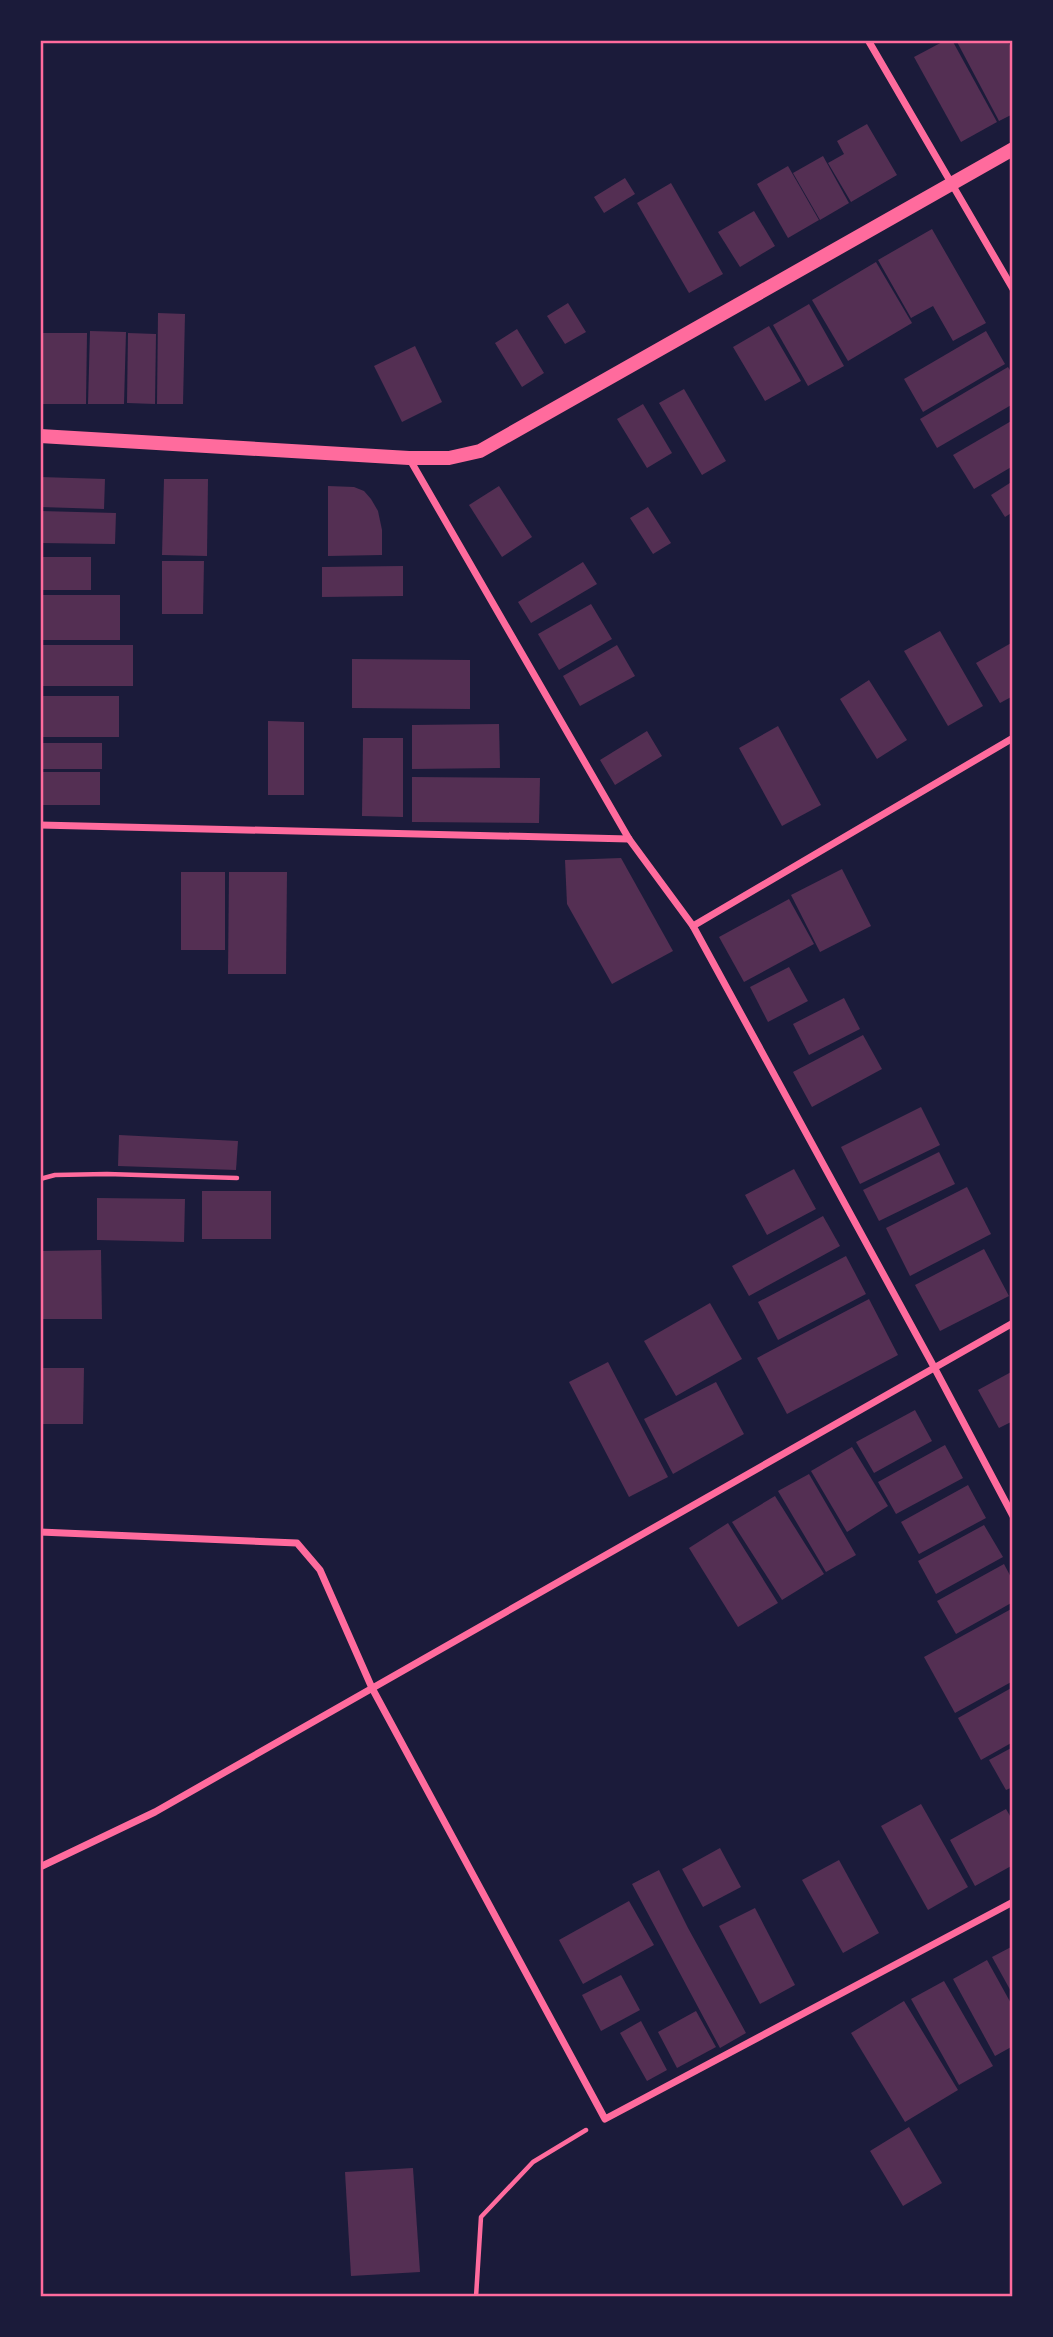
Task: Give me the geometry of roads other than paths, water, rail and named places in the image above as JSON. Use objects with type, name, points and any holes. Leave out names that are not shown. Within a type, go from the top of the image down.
[{"type":"main road","points":[[40,436],[409,458],[449,458],[480,451],[1013,149]]},
{"type":"street","points":[[868,40],[1013,289]]},
{"type":"street","points":[[409,458],[629,839],[693,926],[1013,1516]]},
{"type":"street","points":[[693,926],[1013,738]]},
{"type":"street","points":[[40,825],[629,839]]},
{"type":"street","points":[[40,1867],[155,1812],[1013,1323]]},
{"type":"street","points":[[40,1532],[298,1543],[320,1570],[372,1688],[605,2119],[1013,1902]]}]
